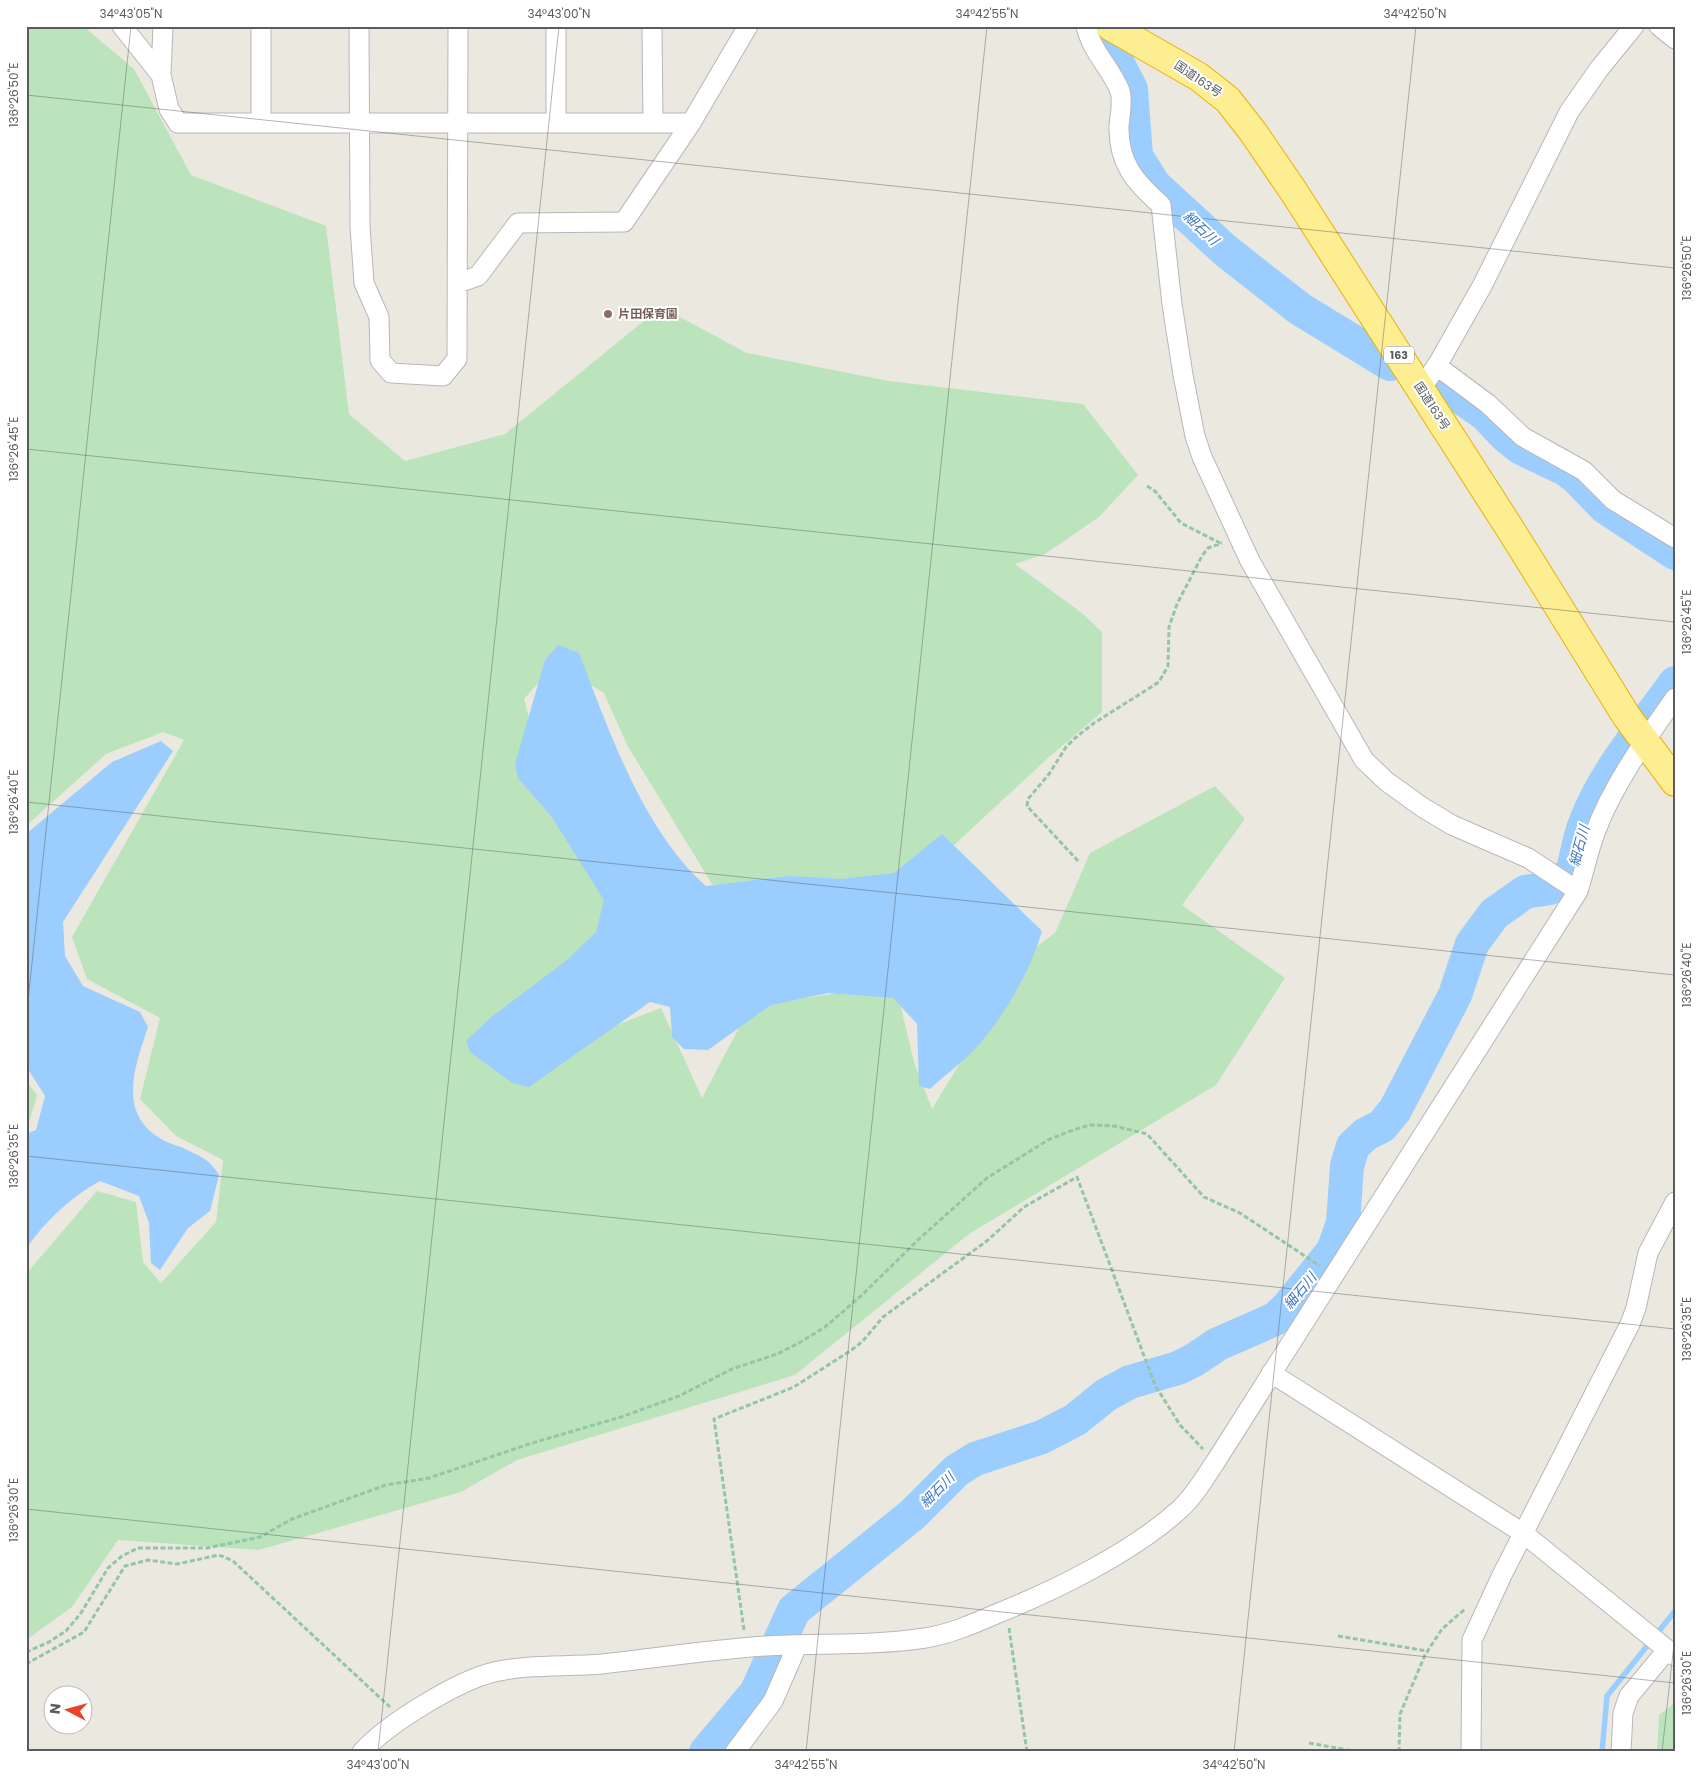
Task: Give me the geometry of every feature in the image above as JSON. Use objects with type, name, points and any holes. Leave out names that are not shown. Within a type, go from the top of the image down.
[{"type":"highway","name":"国道163号","points":[[1119,31],[1199,77],[1228,100],[1253,132],[1421,389],[1627,717],[1675,782]]},
{"type":"street","points":[[122,26],[161,75]]},
{"type":"street","points":[[163,26],[161,75],[169,109],[178,123],[691,123]]},
{"type":"street","points":[[261,26],[261,123]]},
{"type":"street","points":[[359,26],[360,226],[364,283],[379,317],[380,360],[391,374],[443,376],[457,360],[458,26]]},
{"type":"street","points":[[556,26],[556,123]]},
{"type":"street","points":[[652,26],[653,123]]},
{"type":"street","points":[[458,283],[478,276],[518,222],[624,222],[691,123],[748,26]]},
{"type":"street","points":[[1086,26],[1089,39],[1120,92],[1119,133],[1121,152],[1136,182],[1160,205],[1172,304],[1195,436],[1202,457],[1250,561],[1364,760],[1373,771],[1422,808],[1452,825],[1528,858],[1575,890]]},
{"type":"street","points":[[1421,389],[1482,286],[1569,112],[1599,69],[1634,26]]},
{"type":"street","points":[[1659,26],[1675,38]]},
{"type":"street","points":[[1436,366],[1488,404],[1523,437],[1584,471],[1613,500],[1675,538]]},
{"type":"street","points":[[362,1752],[370,1742],[403,1719],[468,1681],[495,1672],[600,1664],[755,1647],[877,1643],[926,1638],[956,1631],[1073,1579],[1113,1557],[1180,1509],[1216,1461],[1575,890],[1595,832],[1606,807],[1644,742],[1675,698]]},
{"type":"street","points":[[1471,1752],[1472,1640],[1523,1533],[1630,1324],[1636,1308],[1648,1253],[1675,1202]]},
{"type":"street","points":[[1271,1373],[1523,1533],[1668,1650],[1629,1696],[1625,1704],[1621,1752]]},
{"type":"street","points":[[735,1752],[773,1701],[792,1645]]},
{"type":"path","points":[[1147,486],[1155,491],[1181,523],[1220,543]]},
{"type":"path","points":[[1078,861],[1027,806],[1028,799],[1074,738],[1125,703],[1150,689],[1165,674],[1168,666],[1169,627],[1177,604],[1202,556],[1208,548],[1220,543],[1240,539]]},
{"type":"path","points":[[26,1652],[49,1642],[66,1631],[81,1613],[108,1568],[122,1556],[138,1548],[185,1550],[207,1548],[260,1537],[292,1519],[386,1485],[429,1478],[528,1444],[621,1417],[679,1396],[732,1369],[777,1354],[800,1343],[825,1327],[862,1295],[925,1233],[987,1178],[1048,1140],[1090,1125],[1134,1129],[1147,1134],[1204,1197],[1240,1212],[1333,1275]]},
{"type":"path","points":[[755,1647],[714,1420],[794,1387],[850,1351],[862,1342],[883,1316],[965,1258],[1024,1207],[1077,1177],[1148,1362],[1155,1385],[1180,1425],[1216,1461]]},
{"type":"path","points":[[26,1664],[84,1632],[125,1566],[148,1560],[177,1564],[219,1555],[233,1561],[403,1719]]},
{"type":"path","points":[[1399,1752],[1400,1714],[1427,1651],[1442,1630],[1484,1592],[1496,1588]]},
{"type":"path","points":[[1006,1610],[1027,1752]]},
{"type":"path","points":[[1338,1636],[1427,1651]]},
{"type":"path","points":[[1309,1743],[1359,1752]]},
{"type":"green space","points":[[26,26],[83,26],[134,69],[191,175],[326,226],[349,414],[405,461],[505,434],[661,307],[747,353],[889,381],[1083,404],[1138,475],[1099,517],[1045,554],[1015,564],[1082,613],[1102,632],[1102,712],[1048,758],[913,883],[798,902],[712,884],[627,745],[604,693],[579,678],[546,674],[524,699],[549,790],[629,912],[495,1072],[661,1008],[702,1098],[750,1007],[842,992],[898,995],[914,1062],[932,1109],[966,1053],[1010,966],[1055,933],[1090,853],[1215,786],[1245,819],[1182,905],[1285,978],[1216,1085],[969,1234],[795,1375],[517,1460],[461,1492],[259,1550],[118,1540],[72,1607],[26,1640],[26,1274],[97,1191],[136,1202],[143,1262],[161,1283],[216,1222],[223,1160],[176,1136],[140,1099],[160,1018],[87,979],[72,937],[184,740],[163,732],[106,754],[26,826]]},
{"type":"green space","points":[[26,1081],[37,1095],[26,1133]]},
{"type":"green space","points":[[1675,1703],[1675,1752],[1657,1752],[1659,1715]]},
{"type":"water","points":[[558,645],[579,653],[616,746],[646,808],[664,837],[684,863],[706,886],[790,876],[841,879],[894,873],[942,834],[1042,931],[1024,977],[997,1022],[976,1048],[930,1089],[919,1086],[917,1024],[893,998],[828,993],[771,1005],[708,1050],[684,1049],[672,1037],[670,1007],[650,1002],[529,1087],[512,1083],[470,1052],[466,1041],[490,1018],[567,960],[596,932],[604,900],[551,816],[518,778],[515,764],[545,660]]},
{"type":"water","points":[[161,741],[173,751],[63,922],[65,956],[83,986],[140,1012],[148,1027],[135,1071],[133,1086],[137,1114],[145,1126],[158,1137],[203,1158],[211,1164],[219,1175],[210,1211],[188,1228],[160,1270],[151,1263],[149,1223],[139,1196],[100,1181],[79,1194],[59,1210],[26,1249],[26,1134],[36,1130],[45,1096],[26,1066],[26,834],[112,762]]},
{"type":"waterway","name":"細石川","points":[[1109,26],[1107,43],[1131,89],[1136,156],[1154,185],[1226,251],[1300,309],[1390,364]]},
{"type":"waterway","name":"細石川","points":[[1445,386],[1485,414],[1507,437],[1521,448],[1565,469],[1577,478],[1605,507],[1675,553]]},
{"type":"waterway","name":"細石川","points":[[706,1752],[756,1693],[794,1610],[912,1515],[956,1471],[975,1459],[1042,1437],[1075,1420],[1106,1395],[1130,1382],[1178,1368],[1218,1344],[1275,1319],[1288,1307],[1333,1251],[1343,1223],[1347,1166],[1353,1146],[1366,1134],[1382,1126],[1395,1110],[1455,995],[1472,944],[1494,914],[1525,892],[1550,888],[1572,873],[1584,827],[1594,802],[1626,749],[1675,683]]},
{"type":"waterway","points":[[1602,1752],[1607,1696],[1675,1611]]},
{"type":"place","name":"片田保育園","points":[[608,314]]}]
